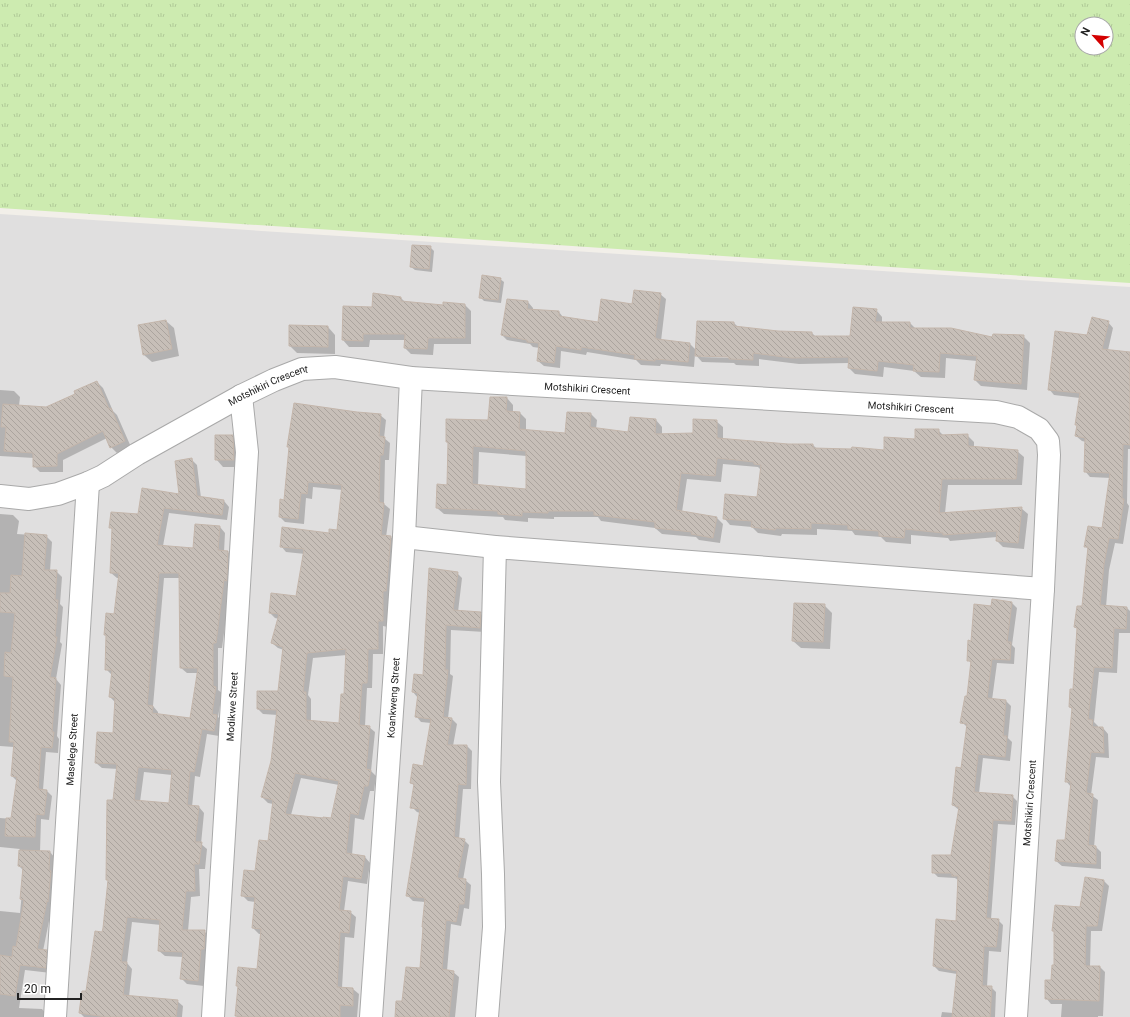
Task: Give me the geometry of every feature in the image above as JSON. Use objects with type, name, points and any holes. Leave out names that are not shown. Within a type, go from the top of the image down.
[{"type":"street","name":"Motshikiri Crescent","points":[[0,496],[29,499],[58,494],[88,483],[103,476],[137,454],[241,396],[274,380],[302,369],[334,367],[411,378],[996,412],[1018,417],[1039,429],[1048,441],[1049,455],[1043,589],[1016,1017]]},
{"type":"street","name":"Koankweng Street","points":[[371,1017],[404,538],[411,378]]},
{"type":"street","name":"Modikwe Street","points":[[213,1017],[247,452],[241,396]]},
{"type":"street","name":"Maselege Street","points":[[55,1017],[88,483]]},
{"type":"street","points":[[404,538],[495,547],[1043,589]]},
{"type":"street","points":[[487,1017],[494,927],[489,782],[495,547]]},
{"type":"shaded area","points":[[0,214],[1130,287],[1130,1017],[0,1017]]},
{"type":"green space","points":[[0,0],[1130,0],[1130,283],[0,208]]},
{"type":"building","points":[[412,245],[431,246],[429,269],[410,267]]},
{"type":"building","points":[[482,275],[501,278],[498,300],[479,298]]},
{"type":"building","points":[[634,290],[661,293],[655,338],[690,343],[688,362],[634,359],[635,355],[581,347],[581,350],[556,346],[554,363],[537,361],[539,343],[527,342],[527,340],[501,335],[507,299],[528,301],[527,309],[559,311],[559,316],[598,322],[601,299],[632,304]]},
{"type":"building","points":[[373,293],[401,297],[401,301],[443,305],[443,302],[465,304],[465,338],[428,338],[427,349],[404,348],[405,334],[363,334],[363,341],[342,340],[343,306],[372,307]]},
{"type":"building","points":[[853,307],[877,309],[875,322],[910,322],[910,328],[951,328],[992,337],[993,334],[1024,335],[1021,384],[974,380],[977,356],[940,353],[939,372],[913,371],[914,365],[878,361],[877,371],[848,368],[849,357],[792,358],[753,353],[753,360],[729,359],[729,357],[695,356],[697,321],[734,322],[734,326],[778,331],[812,332],[812,336],[850,336]]},
{"type":"building","points":[[1092,317],[1109,321],[1102,349],[1130,352],[1130,445],[1123,444],[1122,499],[1124,499],[1118,539],[1109,538],[1104,564],[1100,605],[1127,607],[1126,629],[1114,628],[1112,668],[1094,667],[1088,719],[1093,720],[1092,727],[1103,727],[1104,753],[1091,752],[1086,793],[1093,794],[1088,845],[1096,846],[1096,864],[1055,861],[1057,840],[1065,840],[1071,782],[1065,782],[1072,708],[1069,707],[1070,689],[1073,689],[1077,628],[1074,627],[1077,606],[1082,606],[1088,547],[1084,547],[1088,526],[1102,528],[1110,473],[1084,472],[1085,438],[1075,436],[1077,425],[1075,425],[1080,393],[1048,390],[1055,331],[1087,335]]},
{"type":"building","points":[[166,320],[172,349],[143,355],[138,325]]},
{"type":"building","points":[[289,325],[328,326],[328,347],[289,346]]},
{"type":"building","points":[[97,381],[109,409],[111,408],[125,441],[110,448],[103,431],[57,454],[57,466],[33,467],[33,453],[4,451],[6,427],[1,427],[3,404],[46,407],[75,394],[74,391]]},
{"type":"building","points":[[490,397],[507,397],[506,411],[520,412],[519,429],[565,433],[567,412],[591,413],[590,427],[628,432],[630,417],[656,419],[655,434],[693,433],[693,419],[717,420],[717,438],[788,444],[813,444],[813,448],[851,449],[852,447],[884,450],[884,437],[915,439],[915,429],[939,429],[939,435],[968,434],[968,446],[1018,450],[1016,479],[942,479],[939,513],[1022,507],[1018,543],[996,541],[997,531],[943,535],[943,533],[905,529],[904,538],[879,536],[879,531],[848,529],[848,525],[811,523],[811,529],[776,528],[775,530],[751,527],[752,521],[723,519],[725,494],[757,497],[761,465],[754,464],[754,462],[717,458],[715,476],[681,473],[676,510],[717,517],[713,538],[691,534],[692,532],[655,528],[655,522],[594,515],[594,511],[548,511],[548,513],[522,512],[522,516],[498,514],[498,511],[436,508],[437,484],[447,485],[448,442],[446,442],[446,419],[488,420]],"holes":[[[473,446],[526,451],[526,489],[472,484]]]},
{"type":"building","points":[[294,403],[381,414],[379,436],[385,437],[383,455],[380,455],[379,502],[384,503],[381,535],[391,536],[386,591],[383,591],[383,621],[378,621],[378,649],[368,649],[367,683],[362,683],[359,725],[370,726],[366,769],[371,770],[368,786],[364,786],[358,815],[350,813],[346,853],[365,856],[361,879],[343,876],[339,910],[351,911],[349,933],[340,932],[337,987],[353,988],[353,1006],[340,1005],[340,1017],[235,1016],[238,967],[257,969],[261,929],[252,928],[255,897],[241,896],[244,870],[255,871],[259,840],[268,841],[273,800],[261,797],[271,761],[277,710],[257,709],[257,691],[278,691],[283,647],[271,643],[279,614],[269,613],[271,593],[296,596],[304,549],[280,547],[282,527],[329,533],[329,529],[337,530],[342,485],[308,482],[307,494],[301,493],[298,519],[279,517],[280,499],[284,500],[289,447],[287,447]],"holes":[[[346,649],[344,694],[341,694],[339,723],[306,720],[306,692],[303,692],[307,653]],[[295,773],[339,781],[331,818],[285,814]]]},
{"type":"building","points":[[215,435],[233,435],[234,460],[215,460]]},
{"type":"building","points":[[192,458],[197,496],[224,500],[222,515],[164,508],[157,545],[193,548],[195,524],[220,526],[218,550],[228,551],[227,581],[224,580],[216,643],[213,643],[213,686],[216,687],[212,714],[217,715],[214,731],[202,729],[194,772],[190,771],[187,805],[199,806],[195,842],[202,842],[199,864],[194,864],[195,891],[186,891],[182,930],[205,930],[204,949],[201,949],[198,981],[180,979],[183,952],[158,951],[160,920],[127,917],[121,962],[127,962],[123,995],[178,1000],[176,1017],[106,1017],[79,1013],[82,991],[86,991],[95,931],[102,932],[103,928],[108,880],[106,880],[107,800],[113,800],[117,764],[95,763],[97,732],[113,733],[115,698],[109,697],[112,670],[105,670],[106,635],[104,635],[106,613],[114,614],[119,573],[110,573],[112,528],[109,528],[111,512],[138,514],[142,488],[179,494],[175,461]],"holes":[[[159,573],[179,573],[180,668],[198,668],[190,718],[152,713],[153,706],[147,705]],[[138,767],[172,770],[169,803],[134,800]]]},
{"type":"building","points":[[25,533],[47,535],[44,570],[57,570],[55,600],[58,600],[55,637],[57,637],[50,677],[56,678],[52,732],[54,732],[52,748],[41,747],[38,789],[47,790],[44,815],[36,814],[35,837],[5,836],[6,818],[11,818],[17,777],[11,776],[14,742],[9,742],[13,677],[4,676],[5,652],[11,653],[15,613],[0,612],[0,593],[10,593],[11,575],[22,576]]},
{"type":"building","points":[[429,568],[458,572],[453,610],[481,612],[480,628],[446,625],[445,670],[448,670],[443,717],[452,718],[447,745],[467,745],[466,785],[458,784],[454,837],[465,839],[457,878],[466,879],[464,904],[459,904],[456,922],[446,920],[442,969],[454,971],[449,1017],[395,1017],[396,1001],[402,1001],[406,967],[420,968],[425,898],[406,896],[420,809],[410,808],[414,784],[410,783],[413,764],[423,766],[431,719],[415,717],[418,693],[412,692],[414,674],[423,675]]},
{"type":"building","points":[[992,599],[1012,602],[1007,642],[1011,642],[1010,660],[992,659],[987,698],[1006,700],[1003,736],[1007,736],[1005,757],[978,754],[974,792],[1013,795],[1011,821],[993,820],[986,918],[999,919],[996,947],[984,946],[982,986],[992,986],[990,1017],[952,1017],[957,971],[933,966],[936,919],[956,921],[958,876],[952,876],[952,873],[932,873],[932,855],[951,855],[959,807],[952,805],[956,767],[961,768],[967,724],[960,723],[965,696],[967,696],[971,661],[967,661],[968,640],[971,641],[974,604],[991,606]]},
{"type":"building","points":[[794,603],[825,604],[823,642],[792,641]]},
{"type":"building","points":[[19,850],[50,851],[49,870],[51,871],[48,902],[47,901],[37,949],[47,950],[46,968],[20,965],[15,996],[0,994],[0,955],[12,957],[13,946],[16,947],[24,900],[20,899],[23,867],[18,866]]},
{"type":"building","points":[[1085,877],[1104,880],[1097,926],[1086,926],[1085,966],[1100,966],[1099,1001],[1045,999],[1045,980],[1051,980],[1052,965],[1054,965],[1054,931],[1052,931],[1055,905],[1080,907]]}]
